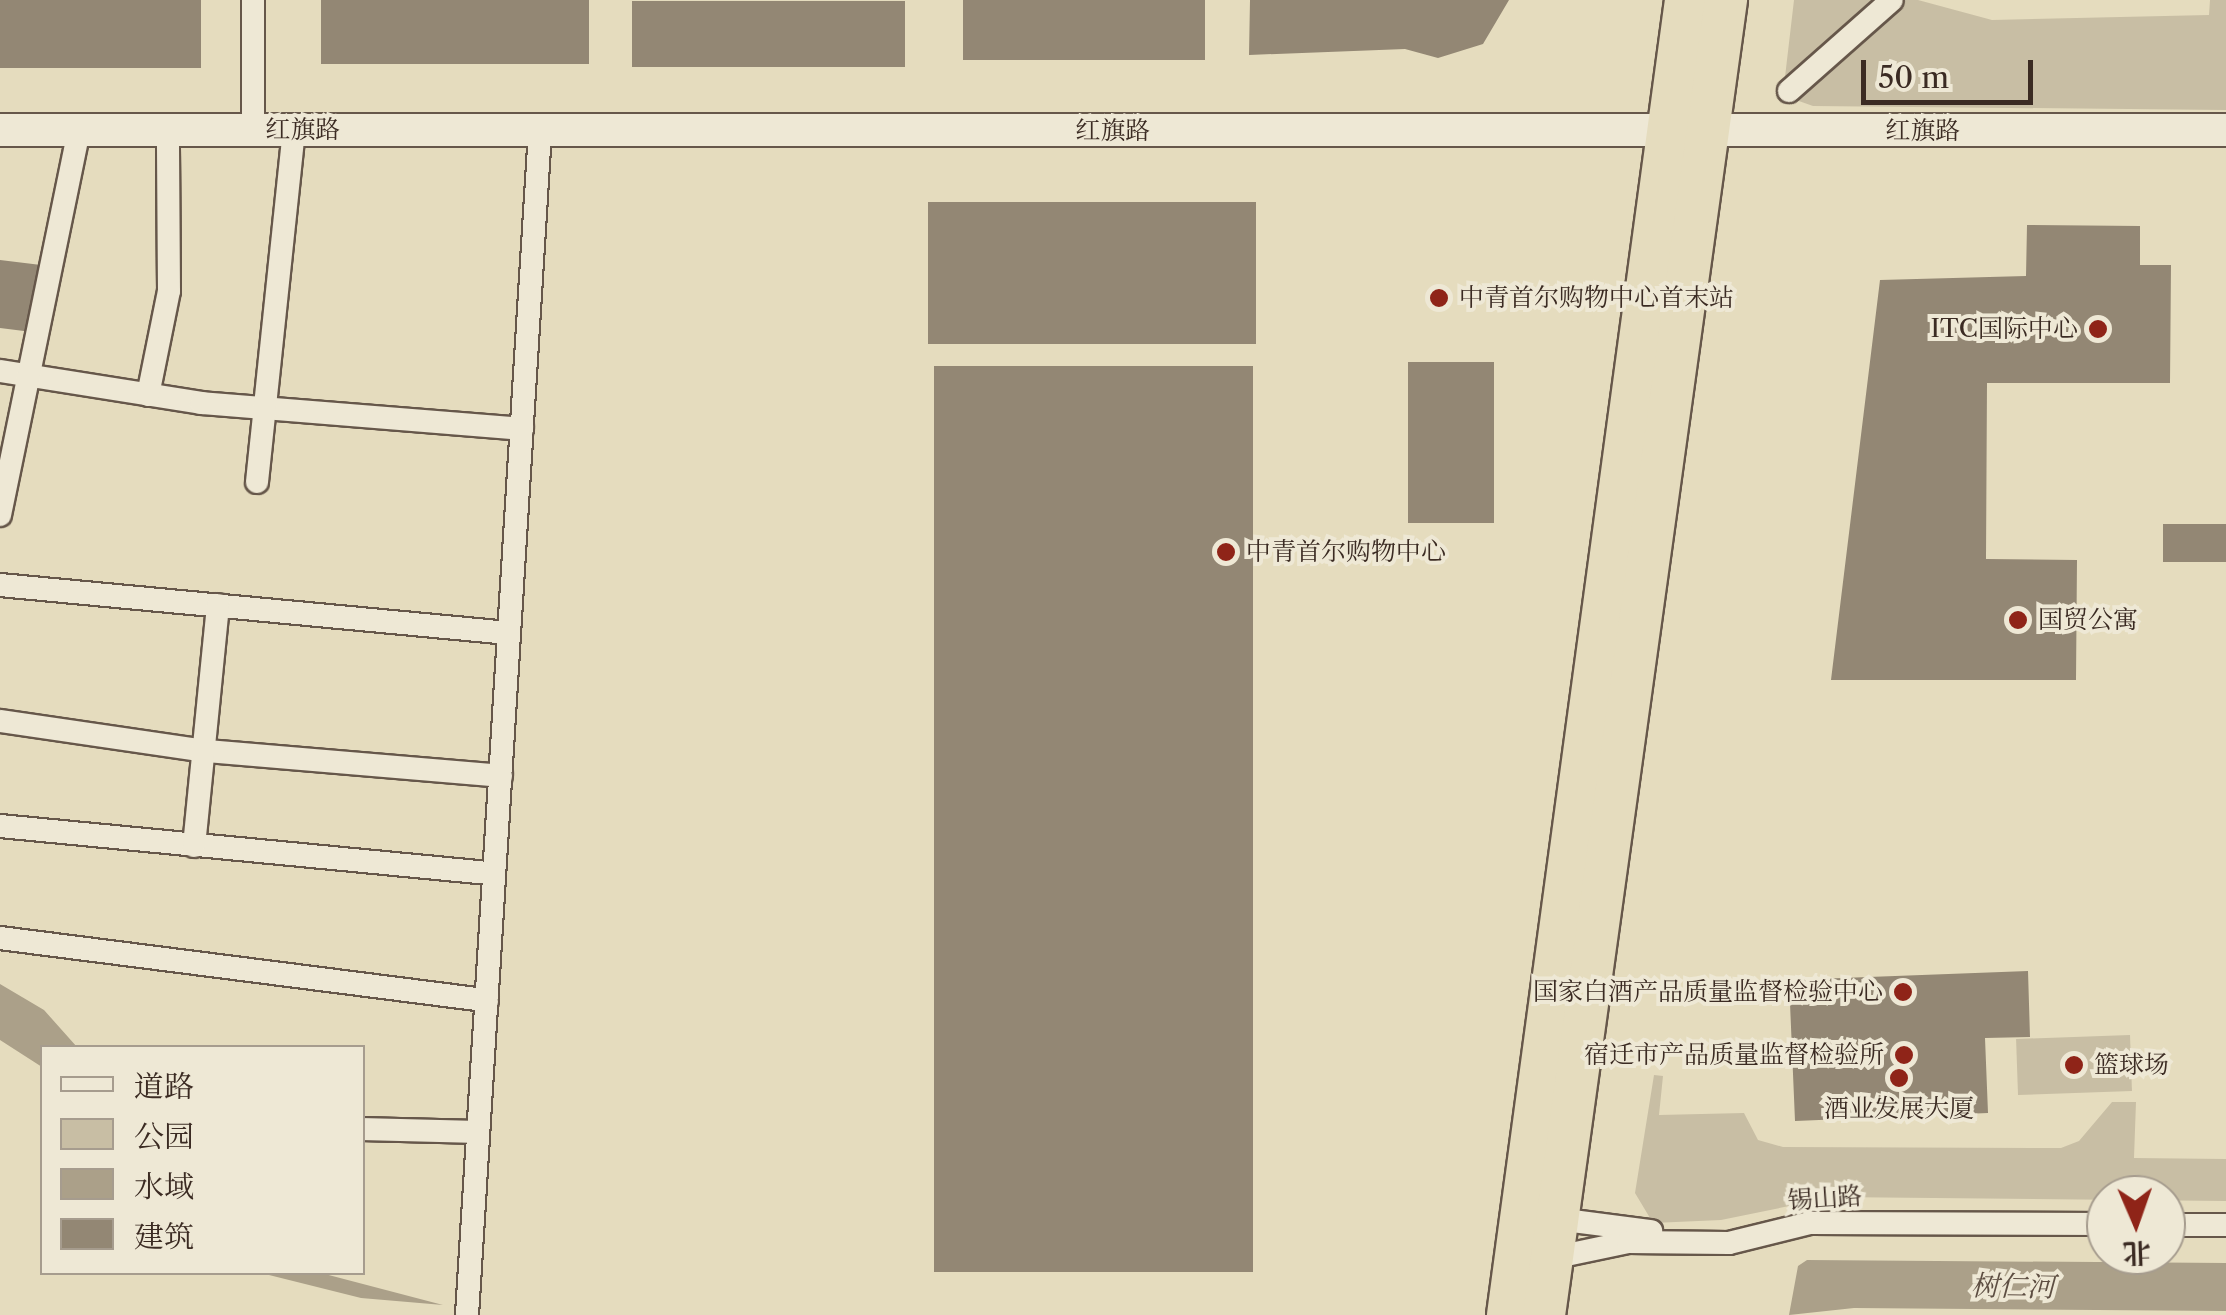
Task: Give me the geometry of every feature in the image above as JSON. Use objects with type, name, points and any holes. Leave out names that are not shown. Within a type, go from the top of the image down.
[{"type":"highway","points":[[1544,1315],[1688,132],[1686,0]]},
{"type":"highway","points":[[1508,1315],[1688,132],[1726,0]]},
{"type":"street","points":[[253,0],[253,130]]},
{"type":"street","points":[[1789,90],[1892,0]]},
{"type":"street","name":"红旗路","points":[[0,130],[2226,130]]},
{"type":"street","points":[[0,515],[79,130]]},
{"type":"street","points":[[148,396],[170,292],[168,130]]},
{"type":"street","points":[[257,482],[269,409],[294,130]]},
{"type":"street","points":[[467,1315],[540,130]]},
{"type":"street","points":[[0,371],[148,396],[522,429]]},
{"type":"street","points":[[0,585],[509,633]]},
{"type":"street","points":[[194,846],[218,606]]},
{"type":"street","points":[[0,721],[206,751],[500,776]]},
{"type":"street","points":[[0,826],[494,874]]},
{"type":"street","points":[[0,938],[487,1000]]},
{"type":"street","points":[[365,1129],[478,1132]]},
{"type":"street","name":"锡山路","points":[[1554,1238],[1689,1234],[1810,1210],[2086,1211]]},
{"type":"street","points":[[2186,1212],[2226,1212]]},
{"type":"street","name":"锡山路","points":[[1554,1238],[1729,1243],[1810,1223],[2086,1224]]},
{"type":"street","points":[[2186,1225],[2226,1225]]},
{"type":"green space","points":[[1794,0],[1918,0],[1992,20],[2209,15],[2210,0],[2226,0],[2226,110],[1813,106],[1796,100],[1785,77]]},
{"type":"green space","name":"篮球场","points":[[2130,1035],[2132,1091],[2018,1095],[2016,1039]]},
{"type":"green space","points":[[1654,1075],[1663,1076],[1659,1115],[1744,1113],[1758,1140],[1783,1147],[2061,1148],[2079,1141],[2112,1102],[2136,1102],[2134,1158],[2226,1159],[2226,1201],[2186,1201],[2186,1175],[2086,1175],[2086,1200],[1833,1197],[1721,1220],[1653,1223],[1635,1193]]},
{"type":"water","points":[[0,984],[44,1010],[75,1045],[40,1045],[40,1066],[0,1040]]},
{"type":"water","name":"树仁河","points":[[1807,1260],[2086,1262],[2086,1275],[2186,1275],[2186,1263],[2226,1263],[2226,1311],[1854,1308],[1789,1315],[1798,1266]]},
{"type":"water","points":[[269,1275],[329,1275],[443,1305],[361,1298]]},
{"type":"building","points":[[0,0],[201,0],[201,68],[0,68]]},
{"type":"building","points":[[321,0],[589,0],[589,64],[321,64]]},
{"type":"building","points":[[963,0],[1205,0],[1205,60],[963,60]]},
{"type":"building","points":[[1250,0],[1509,0],[1483,44],[1438,58],[1405,49],[1249,55]]},
{"type":"building","points":[[632,1],[905,1],[905,67],[632,67]]},
{"type":"building","points":[[928,202],[1256,202],[1256,344],[928,344]]},
{"type":"building","points":[[2027,225],[2140,226],[2140,265],[2171,265],[2170,383],[1987,383],[1986,559],[2077,560],[2076,680],[1831,680],[1880,280],[2026,276]]},
{"type":"building","points":[[0,260],[41,265],[32,332],[0,328]]},
{"type":"building","points":[[1408,362],[1494,362],[1494,523],[1408,523]]},
{"type":"building","points":[[934,366],[1253,366],[1253,1272],[934,1272]]},
{"type":"building","points":[[2163,524],[2226,524],[2226,562],[2163,562]]},
{"type":"building","points":[[2028,971],[2030,1037],[1985,1038],[1988,1113],[1795,1121],[1789,980]]},
{"type":"place","name":"中青首尔购物中心首末站","points":[[1439,298]]},
{"type":"place","name":"ITC国际中心","points":[[2098,329]]},
{"type":"place","name":"中青首尔购物中心","points":[[1226,552]]},
{"type":"place","name":"国贸公寓","points":[[2018,620]]},
{"type":"place","name":"国家白酒产品质量监督检验中心","points":[[1903,992]]},
{"type":"place","name":"宿迁市产品质量监督检验所","points":[[1904,1055]]},
{"type":"place","name":"篮球场","points":[[2074,1065]]},
{"type":"place","name":"酒业发展大厦","points":[[1899,1078]]}]
